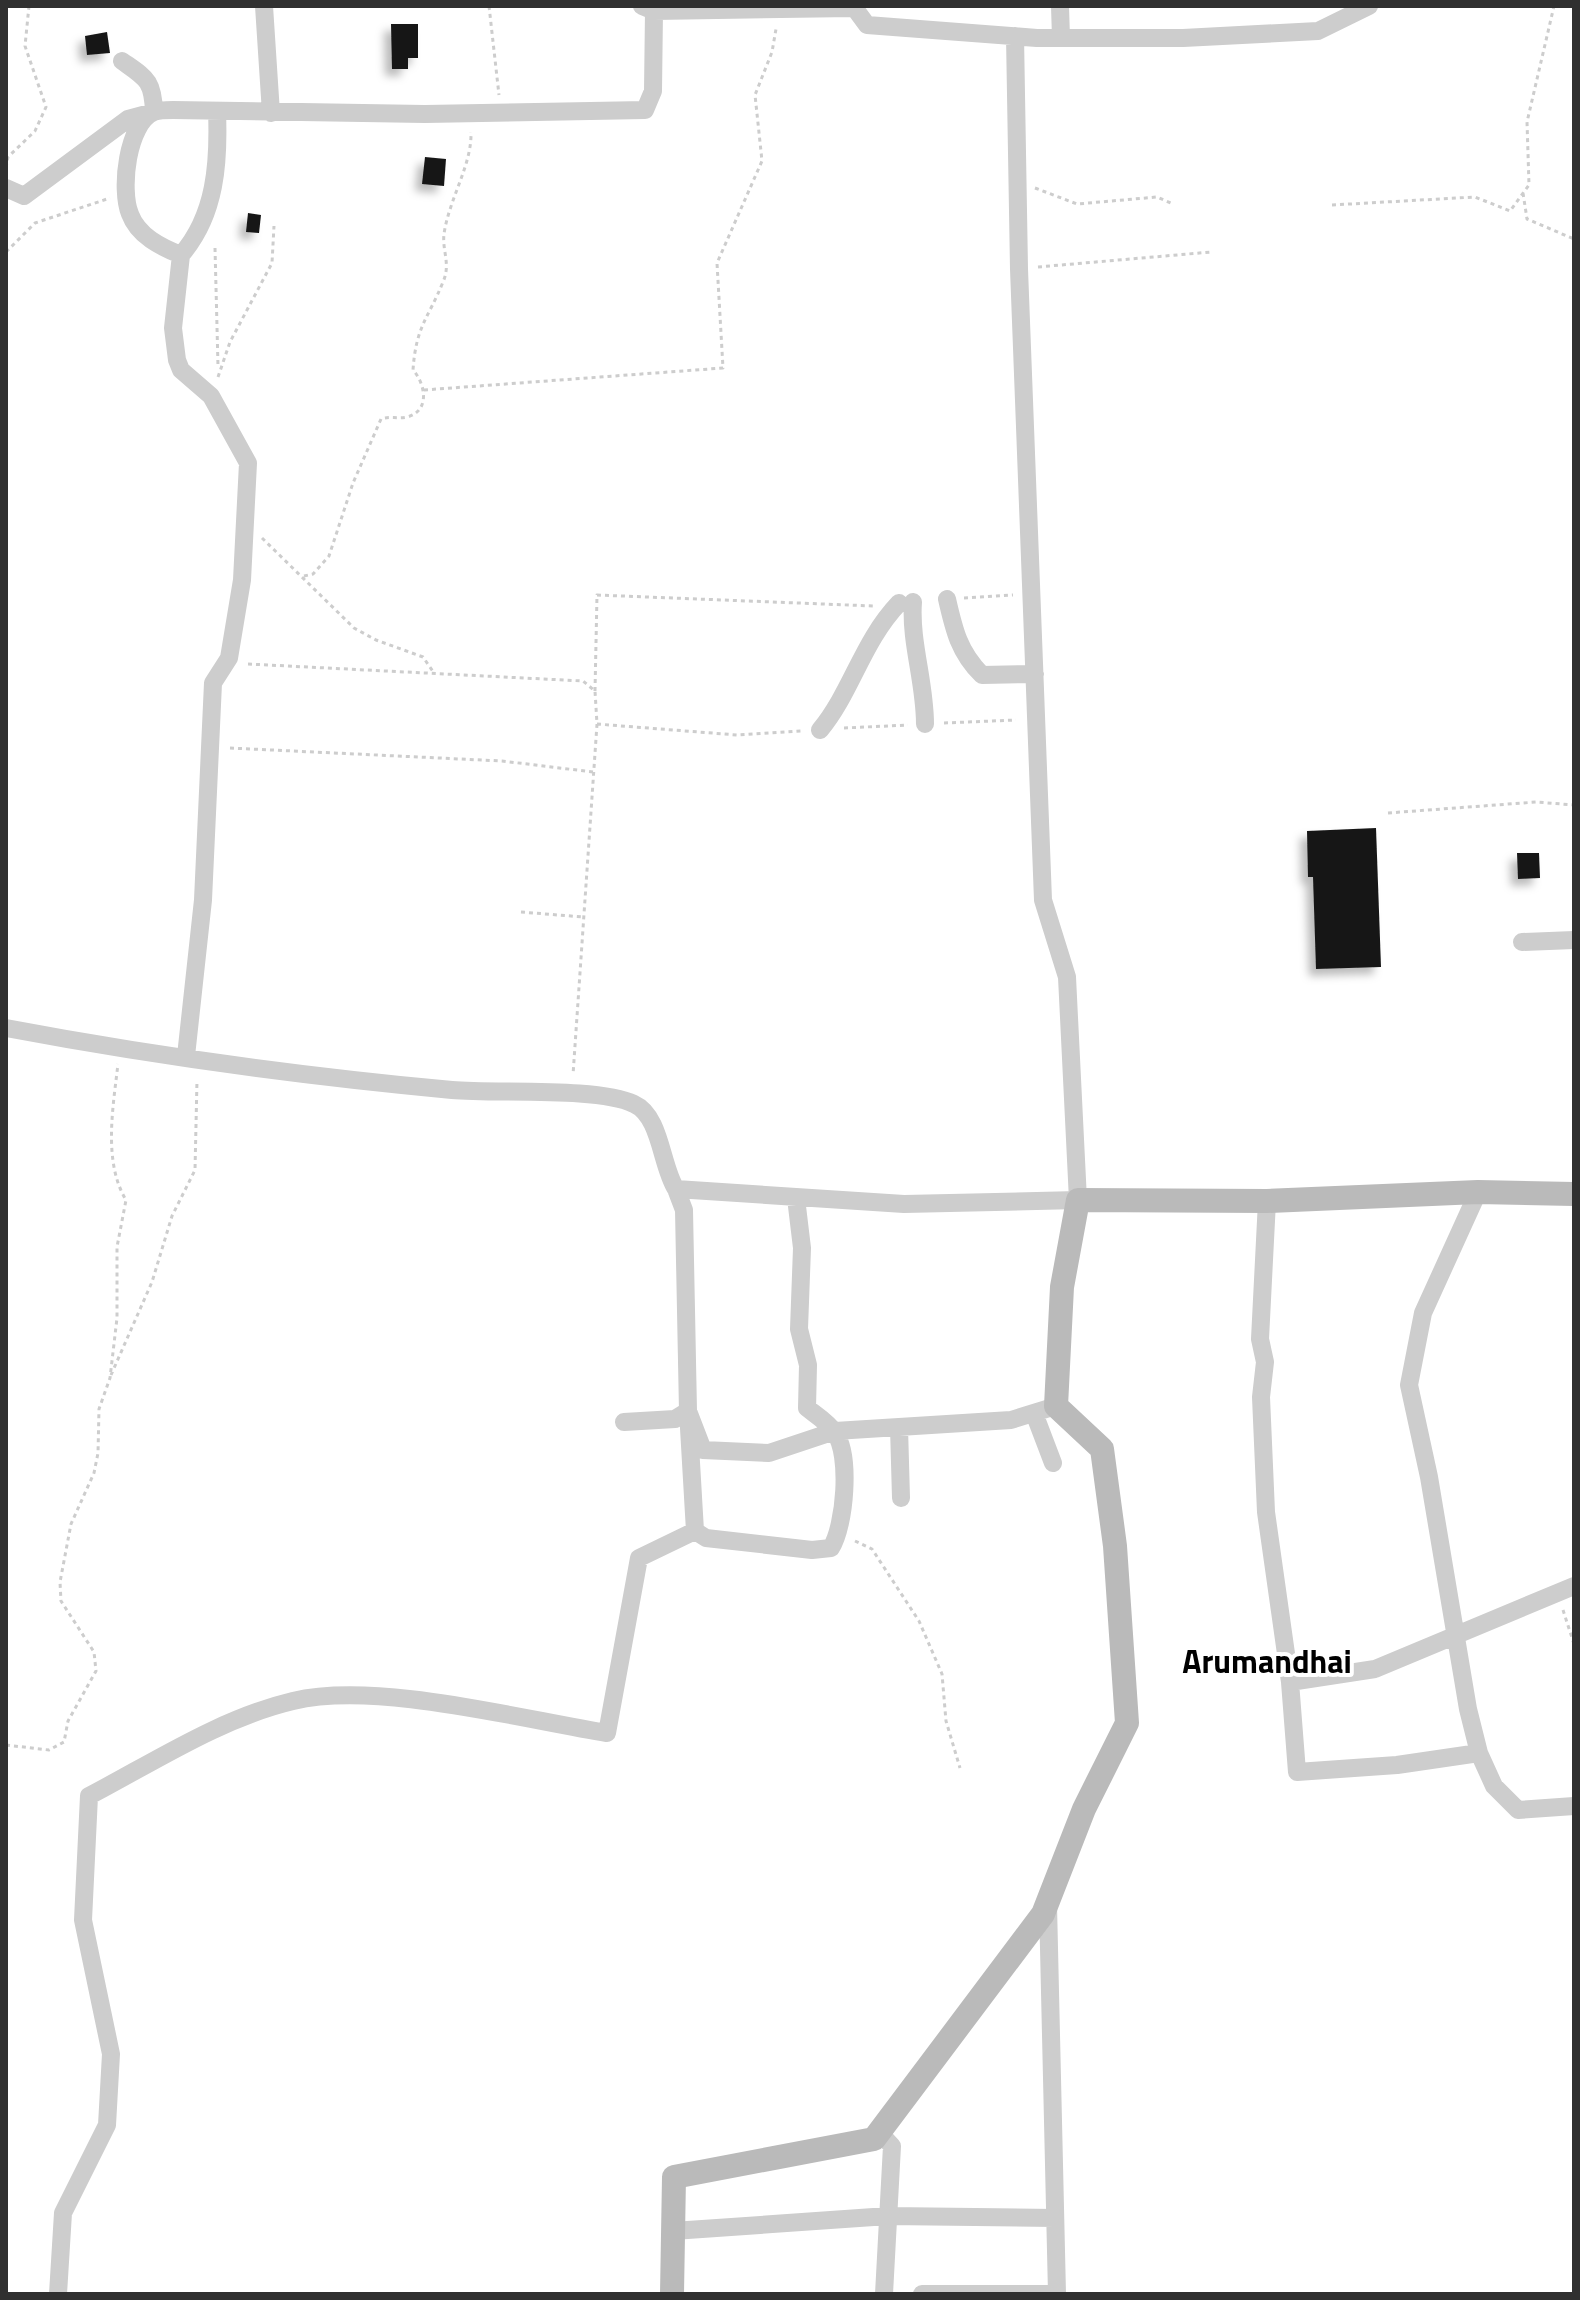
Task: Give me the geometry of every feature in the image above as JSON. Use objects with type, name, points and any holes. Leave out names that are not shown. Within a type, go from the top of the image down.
[{"type":"street","points":[[264,6],[271,113]]},
{"type":"street","points":[[1060,6],[1061,38]]},
{"type":"street","points":[[6,188],[24,196],[128,119],[154,112],[645,110],[653,91],[648,8],[853,7],[867,25],[1061,38],[1183,38],[1318,31],[1369,6]]},
{"type":"street","points":[[1015,36],[1019,269],[1043,900],[1067,977],[1078,1200],[1045,1410],[1053,1463]]},
{"type":"street","points":[[122,61],[148,79],[154,91],[154,112],[145,120],[128,154],[125,193],[130,215],[140,230],[158,246],[181,255]]},
{"type":"street","points":[[186,1056],[203,900],[213,683],[229,658],[242,580],[248,463],[202,386],[181,370],[174,349],[181,255],[202,225],[215,184],[217,111]]},
{"type":"street","points":[[947,599],[955,636],[966,659],[982,675],[1035,674]]},
{"type":"street","points":[[906,603],[925,724]]},
{"type":"street","points":[[820,730],[831,717],[870,638],[906,603]]},
{"type":"street","points":[[1522,942],[1574,940]]},
{"type":"street","points":[[6,1028],[288,1075],[482,1092],[614,1098],[637,1105],[653,1126],[667,1175],[684,1210],[688,1411],[695,1531]]},
{"type":"street","points":[[676,1189],[904,1204],[1078,1200],[1267,1201],[1478,1192],[1574,1194]]},
{"type":"street","points":[[1478,1192],[1423,1313],[1409,1385],[1429,1477],[1454,1637],[1479,1753],[1494,1786],[1518,1810],[1574,1806]]},
{"type":"street","points":[[695,1531],[706,1538],[812,1550],[831,1548],[840,1534],[844,1449],[835,1431],[807,1408],[808,1365],[799,1329],[802,1248],[796,1198]]},
{"type":"street","points":[[1267,1201],[1260,1339],[1265,1362],[1261,1397],[1266,1512],[1290,1682],[1297,1772],[1397,1765],[1479,1753]]},
{"type":"street","points":[[688,1411],[703,1450],[769,1453],[835,1431],[1011,1420],[1045,1410]]},
{"type":"street","points":[[672,2294],[674,2177],[874,2139],[1043,1914],[1084,1809],[1127,1723],[1115,1546],[1102,1449],[1045,1410]]},
{"type":"street","points":[[624,1422],[675,1419],[688,1411]]},
{"type":"street","points":[[899,1427],[901,1498]]},
{"type":"street","points":[[58,2294],[63,2213],[107,2125],[108,2111],[111,2054],[83,1920],[89,1796],[222,1726],[295,1700],[379,1695],[607,1733],[639,1558],[695,1531]]},
{"type":"street","points":[[1290,1682],[1375,1669],[1566,1590]]},
{"type":"street","points":[[922,2294],[1057,2294],[1048,1902]]},
{"type":"street","points":[[879,2132],[892,2146],[884,2294]]},
{"type":"street","points":[[673,2231],[888,2216],[1055,2218]]},
{"type":"path","points":[[6,168],[8,157],[35,131],[46,107],[25,46],[29,6]]},
{"type":"path","points":[[489,6],[500,111]]},
{"type":"path","points":[[1332,205],[1475,197],[1510,211],[1529,185],[1527,122],[1554,6]]},
{"type":"path","points":[[424,390],[723,368],[717,263],[762,161],[755,95],[772,52],[779,9]]},
{"type":"path","points":[[304,576],[313,574],[329,556],[353,483],[381,419],[410,416],[418,411],[424,390],[423,380],[413,370],[414,351],[425,313],[443,283],[449,265],[444,238],[453,192],[471,143],[471,112]]},
{"type":"path","points":[[1017,180],[1077,204],[1157,197],[1173,204]]},
{"type":"path","points":[[6,252],[35,223],[125,193]]},
{"type":"path","points":[[1523,193],[1527,219],[1574,239]]},
{"type":"path","points":[[219,370],[272,263],[274,226]]},
{"type":"path","points":[[215,248],[219,370],[215,405]]},
{"type":"path","points":[[1019,269],[1211,252]]},
{"type":"path","points":[[245,524],[282,561],[304,576],[354,628],[376,640],[423,657],[434,673]]},
{"type":"path","points":[[947,599],[1032,594]]},
{"type":"path","points":[[572,1095],[593,772],[597,595],[865,606],[906,603]]},
{"type":"path","points":[[229,658],[250,664],[583,681],[595,691]]},
{"type":"path","points":[[210,748],[502,761],[593,772]]},
{"type":"path","points":[[1388,813],[1536,802],[1574,805]]},
{"type":"path","points":[[521,912],[583,917]]},
{"type":"path","points":[[110,1378],[117,1318],[117,1247],[126,1200],[119,1189],[112,1135],[119,1048]]},
{"type":"path","points":[[6,1745],[49,1750],[64,1742],[68,1721],[96,1671],[94,1652],[61,1601],[60,1582],[71,1524],[94,1473],[99,1409],[152,1282],[172,1216],[195,1170],[197,1071],[186,1056]]},
{"type":"path","points":[[840,1534],[872,1549],[919,1621],[942,1674],[946,1721],[960,1768]]},
{"type":"path","points":[[1566,1590],[1574,1644]]},
{"type":"building","points":[[391,24],[418,24],[418,58],[408,58],[408,69],[392,69]]},
{"type":"building","points":[[107,32],[110,53],[87,55],[85,36]]},
{"type":"building","points":[[425,157],[446,159],[444,186],[422,184]]},
{"type":"building","points":[[248,213],[261,215],[259,233],[246,232]]},
{"type":"building","points":[[1376,828],[1381,967],[1316,969],[1313,877],[1308,877],[1307,831]]},
{"type":"building","points":[[1517,853],[1539,853],[1540,878],[1518,879]]},
{"type":"district","name":"Arumandhai","points":[[1267,1662]]}]
